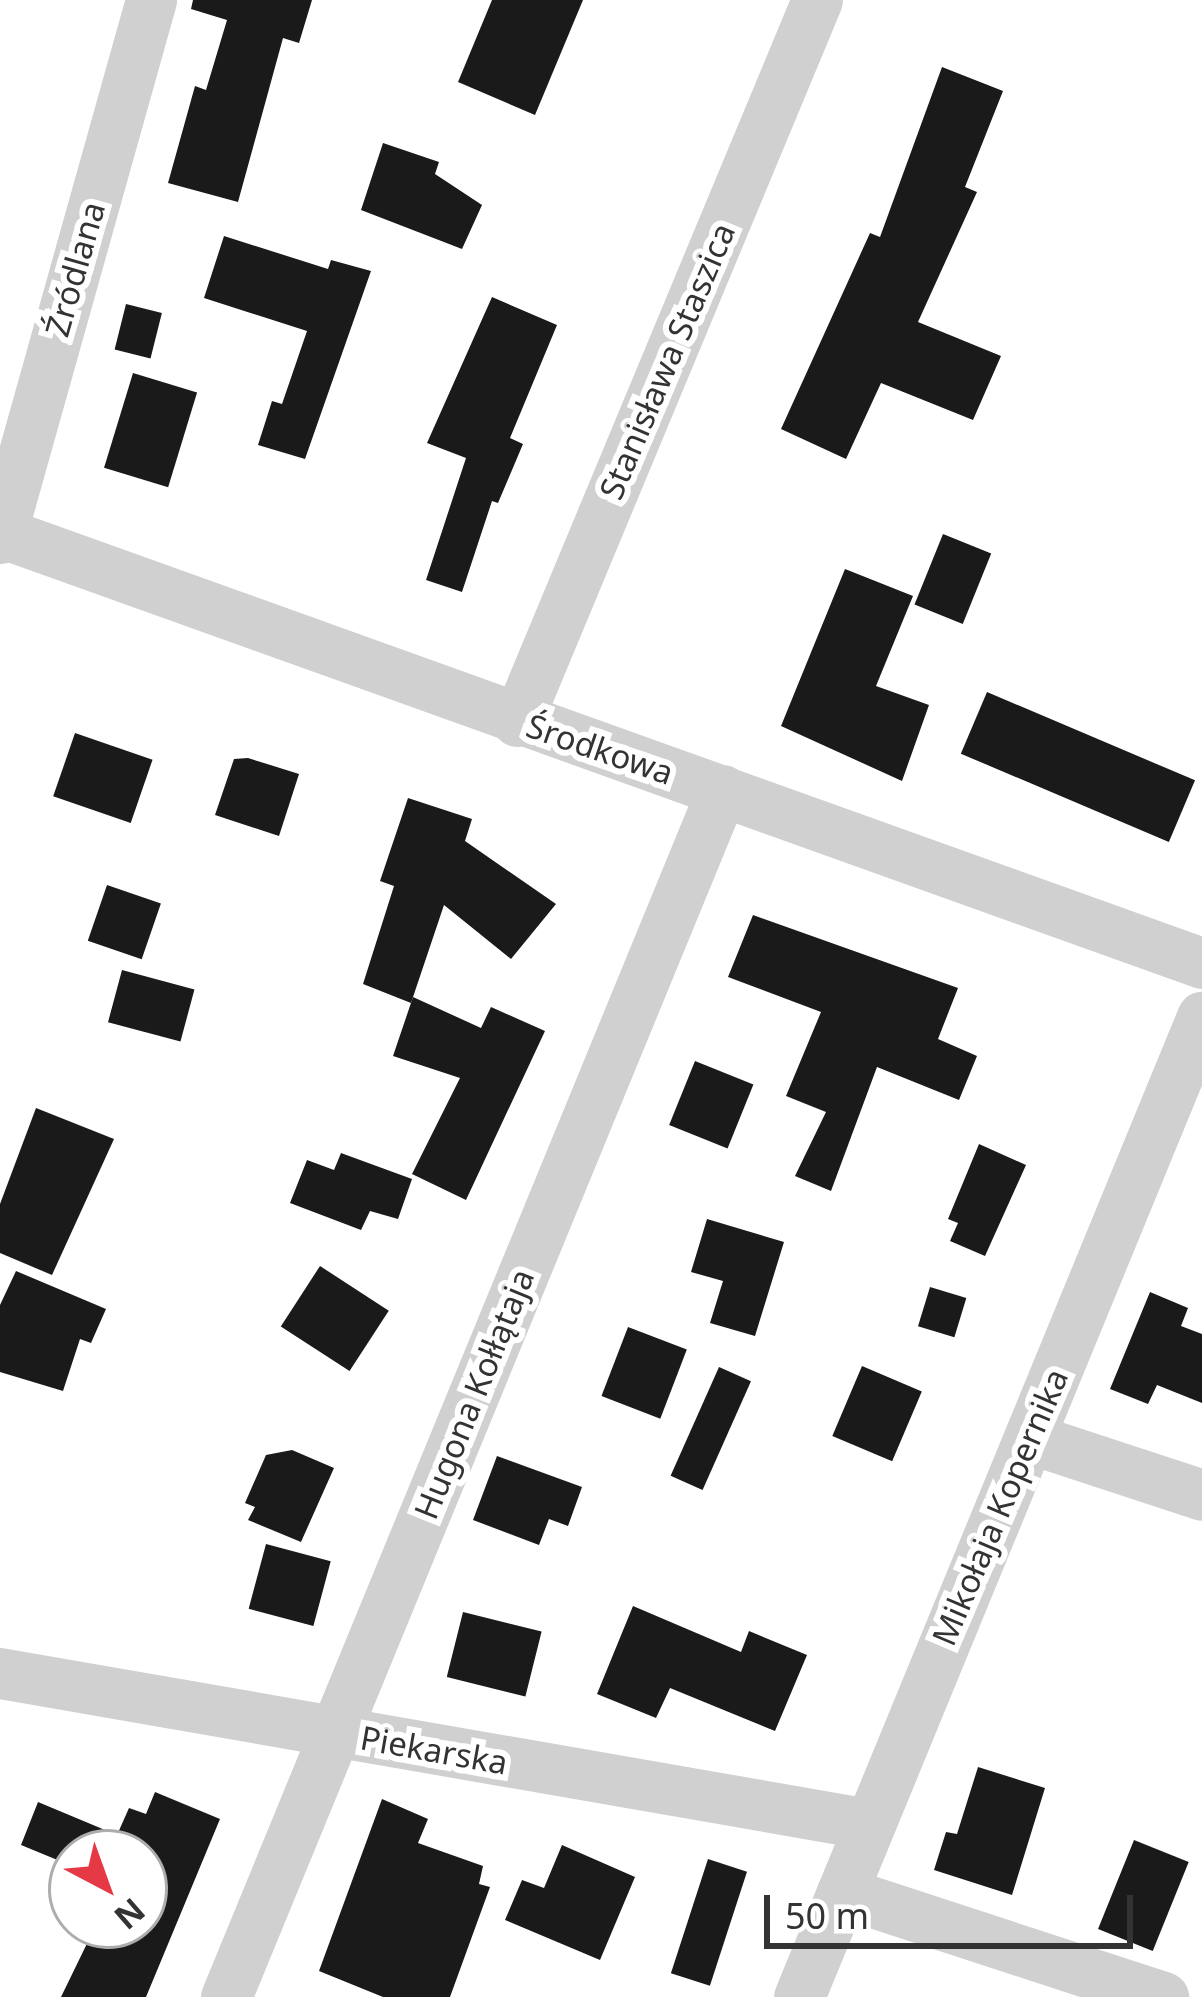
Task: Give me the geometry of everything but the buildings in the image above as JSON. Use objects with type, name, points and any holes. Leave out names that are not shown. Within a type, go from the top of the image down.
[{"type":"street","name":"Źródlana","points":[[0,534],[151,0]]},
{"type":"street","name":"Stanisława Staszica","points":[[517,721],[817,0]]},
{"type":"street","name":"Środkowa","points":[[0,534],[1202,963]]},
{"type":"street","name":"Hugona Kołłątaja","points":[[226,1997],[722,790]]},
{"type":"street","name":"Mikołaja Kopernika","points":[[799,1997],[1202,1017]]},
{"type":"street","points":[[1029,1438],[1202,1495]]},
{"type":"street","name":"Piekarska","points":[[0,1673],[869,1824]]},
{"type":"street","points":[[842,1892],[1163,1997]]}]
